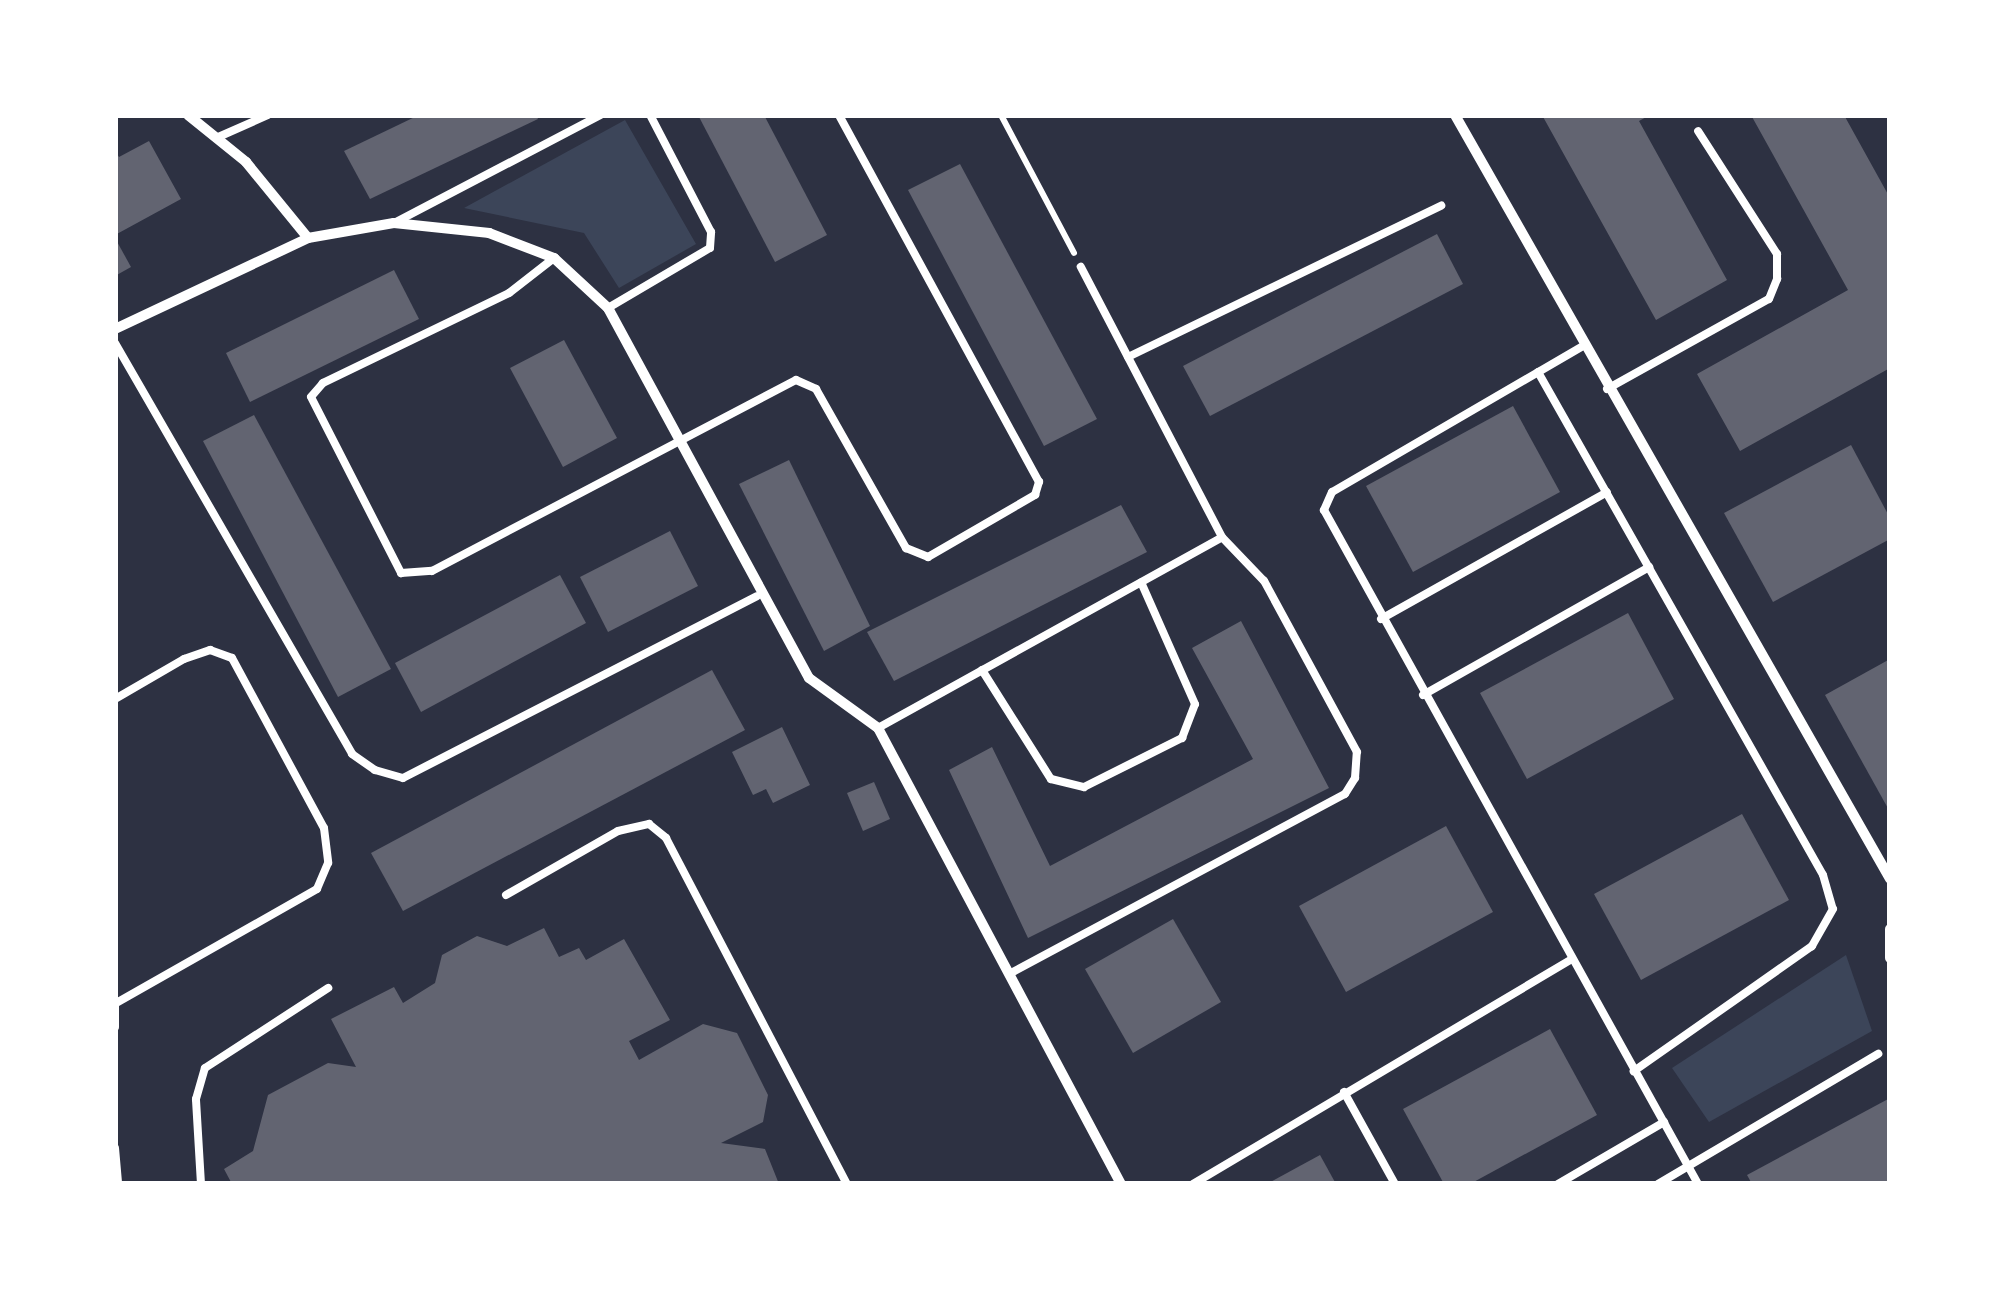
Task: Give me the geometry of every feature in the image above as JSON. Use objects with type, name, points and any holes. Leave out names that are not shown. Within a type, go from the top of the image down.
[{"type":"street","points":[[188,115],[216,138],[308,238]]},
{"type":"street","points":[[1455,115],[1607,389],[1890,879]]},
{"type":"street","points":[[115,329],[308,238],[394,223],[489,233],[554,258],[608,308],[757,596],[821,692],[878,728],[1121,1184]]},
{"type":"street","points":[[1890,930],[1890,958]]},
{"type":"lane","points":[[216,138],[268,115]]},
{"type":"lane","points":[[394,223],[601,115]]},
{"type":"lane","points":[[608,308],[710,248],[712,232],[650,115]]},
{"type":"lane","points":[[554,258],[509,293],[323,382],[311,397],[401,573],[432,571],[680,441],[808,382],[917,558],[1035,495],[1035,467],[839,115]]},
{"type":"lane","points":[[1607,389],[1770,299],[1777,279],[1776,254],[1698,132]]},
{"type":"lane","points":[[1128,358],[1441,206]]},
{"type":"lane","points":[[1009,974],[1344,794],[1356,778],[1357,752],[1264,581],[1222,538],[1081,268]]},
{"type":"lane","points":[[115,343],[352,754],[375,770],[403,778],[757,596]]},
{"type":"lane","points":[[1583,346],[1332,492],[1324,510],[1332,532],[1698,1184]]},
{"type":"lane","points":[[1538,372],[1824,875],[1833,908],[1812,946],[1634,1072]]},
{"type":"lane","points":[[1381,620],[1606,492]]},
{"type":"lane","points":[[878,728],[1222,538]]},
{"type":"lane","points":[[1423,695],[1649,567]]},
{"type":"lane","points":[[982,670],[1052,779],[1084,786],[1182,738],[1195,704],[1142,582]]},
{"type":"lane","points":[[115,699],[184,658],[210,650],[232,658],[324,828],[328,863],[318,889],[116,1002],[115,1027]]},
{"type":"lane","points":[[506,894],[618,831],[649,824],[666,838],[847,1184]]},
{"type":"lane","points":[[1193,1184],[1572,960]]},
{"type":"lane","points":[[201,1184],[196,1098],[205,1068],[328,988]]},
{"type":"lane","points":[[1658,1184],[1878,1054]]},
{"type":"lane","points":[[1344,1092],[1395,1184]]},
{"type":"lane","points":[[1558,1184],[1664,1122]]},
{"type":"lane","points":[[115,1148],[118,1184]]},
{"type":"path","points":[[1002,115],[1081,268]]},
{"type":"shaded area","points":[[625,120],[696,244],[619,288],[584,233],[464,208]]},
{"type":"shaded area","points":[[1846,955],[1872,1031],[1709,1122],[1672,1068]]},
{"type":"building","points":[[419,115],[536,115],[538,119],[370,199],[344,151]]},
{"type":"building","points":[[698,115],[764,115],[827,235],[775,262]]},
{"type":"building","points":[[1542,115],[1650,115],[1639,121],[1727,280],[1656,320]]},
{"type":"building","points":[[1751,115],[1844,115],[1890,198],[1890,368],[1740,451],[1697,374],[1848,290]]},
{"type":"building","points":[[149,141],[181,199],[115,235],[115,151],[119,157]]},
{"type":"building","points":[[960,164],[1097,419],[1044,446],[908,190]]},
{"type":"building","points":[[1437,234],[1463,284],[1210,416],[1183,366]]},
{"type":"building","points":[[115,238],[131,267],[115,276]]},
{"type":"building","points":[[394,270],[419,319],[250,402],[226,353]]},
{"type":"building","points":[[564,340],[617,438],[563,467],[510,368]]},
{"type":"building","points":[[1513,406],[1560,492],[1413,572],[1366,486]]},
{"type":"building","points":[[254,415],[391,669],[338,697],[203,441]]},
{"type":"building","points":[[1851,445],[1890,518],[1890,539],[1773,602],[1724,513]]},
{"type":"building","points":[[789,460],[870,626],[824,651],[739,484]]},
{"type":"building","points":[[1121,505],[1147,552],[894,681],[867,632]]},
{"type":"building","points":[[670,531],[698,586],[608,632],[580,577]]},
{"type":"building","points":[[560,575],[586,623],[421,712],[395,663]]},
{"type":"building","points":[[1628,613],[1674,699],[1527,779],[1480,693]]},
{"type":"building","points":[[1241,621],[1329,788],[1028,938],[949,770],[992,747],[1050,866],[1253,759],[1192,648]]},
{"type":"building","points":[[1890,659],[1890,812],[1825,695]]},
{"type":"building","points":[[712,670],[745,730],[403,911],[371,853]]},
{"type":"building","points":[[782,727],[810,785],[773,803],[766,789],[753,795],[732,752]]},
{"type":"building","points":[[874,782],[890,819],[863,831],[847,793]]},
{"type":"building","points":[[1742,814],[1789,900],[1641,980],[1594,894]]},
{"type":"building","points":[[1446,826],[1493,912],[1346,992],[1299,906]]},
{"type":"building","points":[[1173,919],[1221,1002],[1133,1053],[1085,969]]},
{"type":"building","points":[[544,928],[559,957],[579,948],[586,960],[624,939],[670,1020],[629,1041],[639,1060],[703,1024],[737,1033],[768,1095],[763,1122],[721,1143],[765,1149],[779,1184],[232,1184],[224,1169],[253,1151],[268,1095],[328,1063],[356,1067],[331,1019],[394,987],[403,1003],[435,983],[442,955],[477,936],[507,946]]},
{"type":"building","points":[[1550,1029],[1597,1115],[1470,1184],[1444,1184],[1403,1109]]},
{"type":"building","points":[[1890,1098],[1890,1184],[1752,1184],[1747,1175]]},
{"type":"building","points":[[1320,1155],[1336,1184],[1267,1184]]}]
